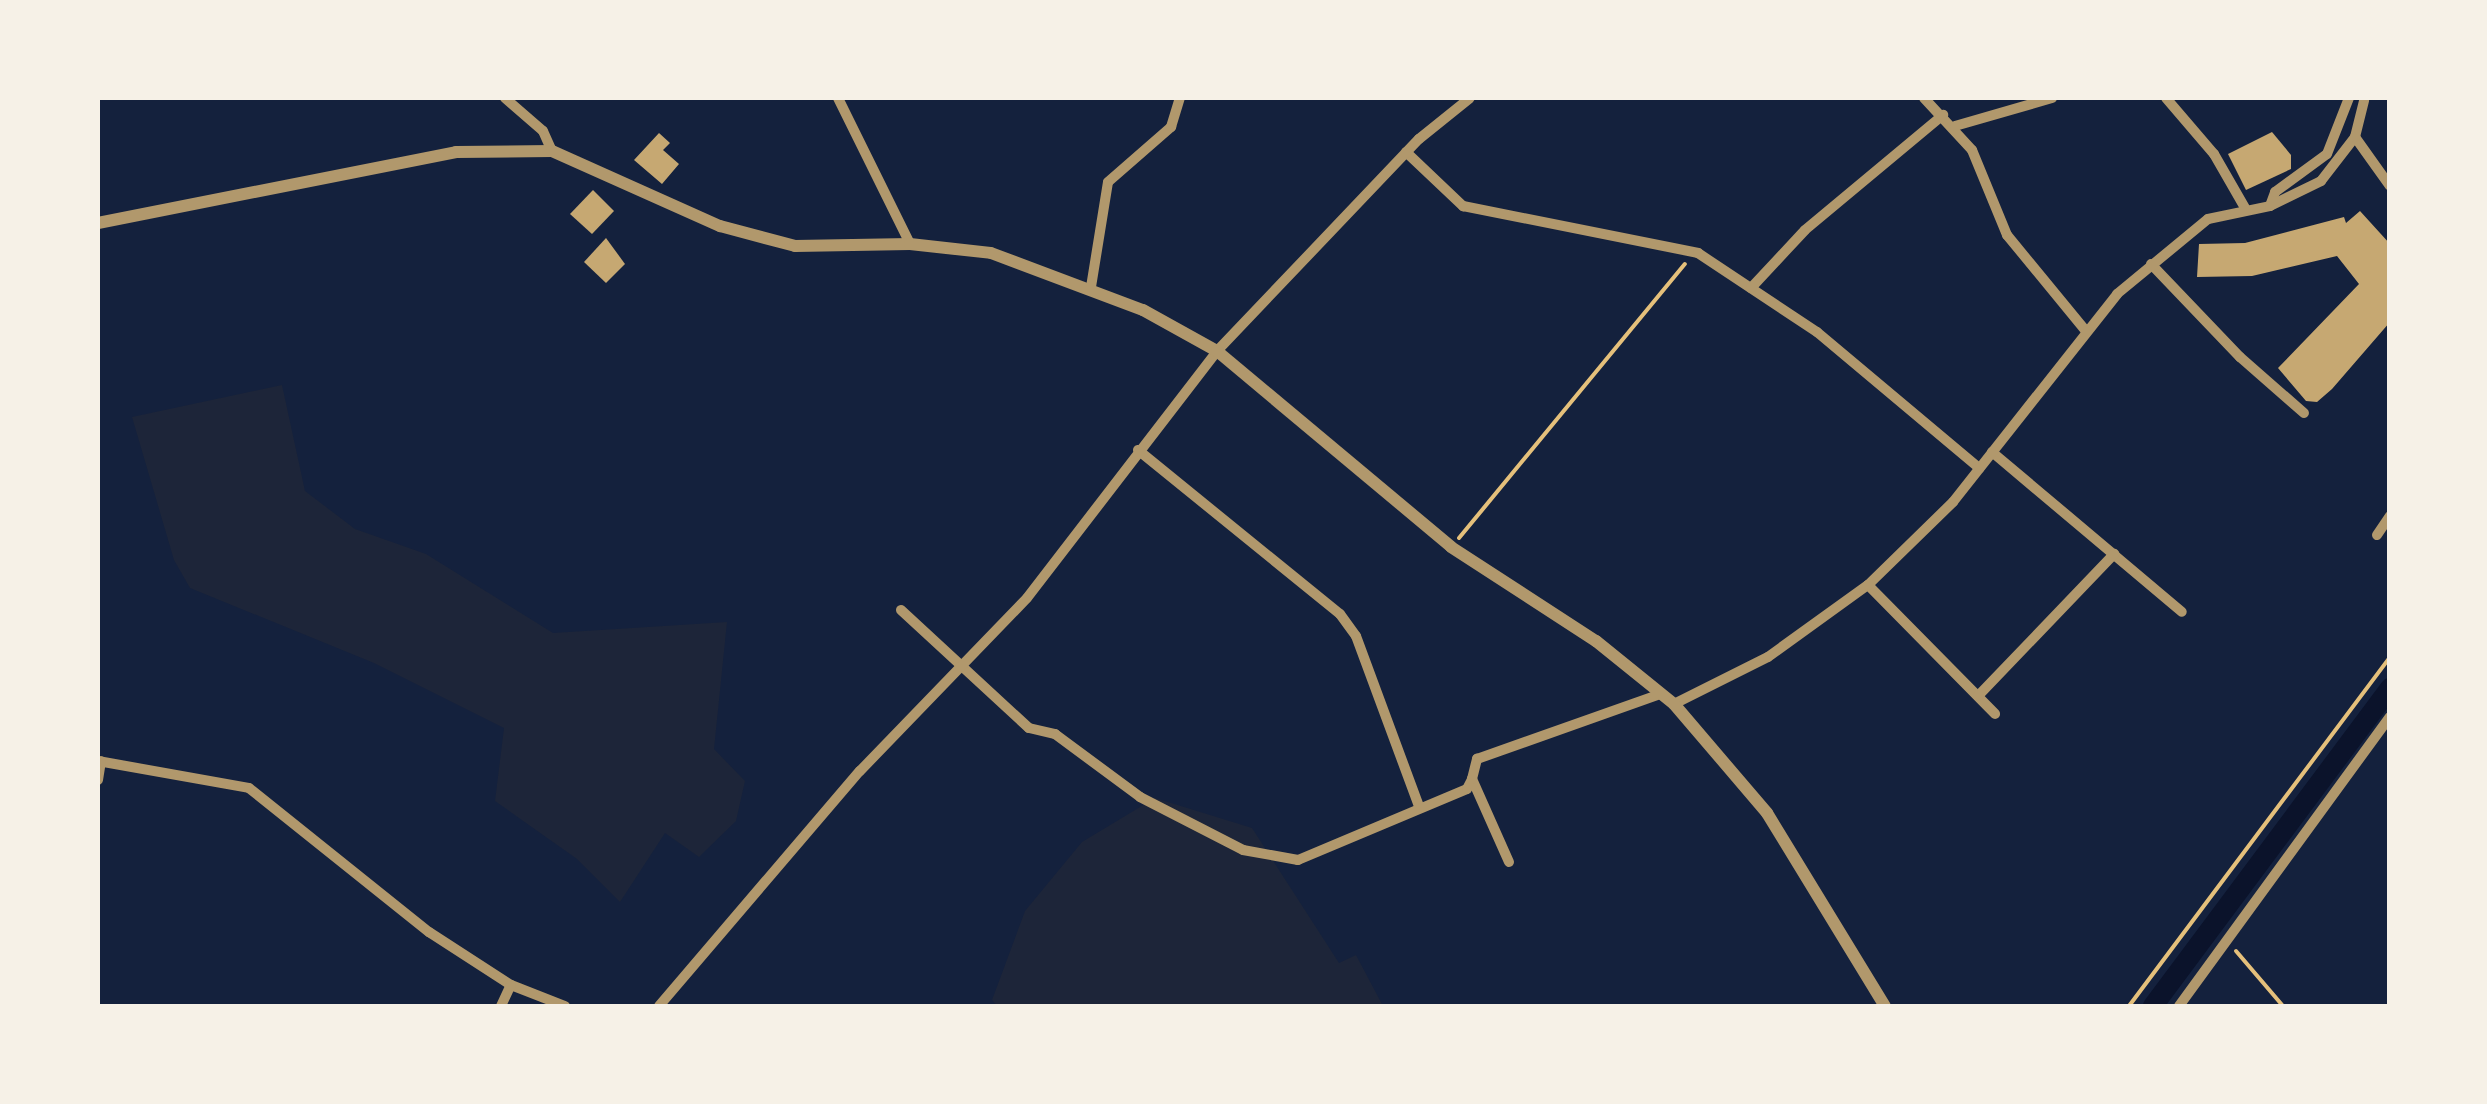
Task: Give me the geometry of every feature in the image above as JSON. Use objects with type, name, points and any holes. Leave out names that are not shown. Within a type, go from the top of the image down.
[{"type":"street","points":[[505,98],[543,132],[552,151]]},
{"type":"street","points":[[838,98],[910,244]]},
{"type":"street","points":[[1091,287],[1108,182],[1171,127],[1180,98]]},
{"type":"street","points":[[659,1006],[860,771],[1027,598],[1217,352],[1406,152],[1470,98]]},
{"type":"street","points":[[1924,98],[1955,126],[2007,235],[2084,330]]},
{"type":"street","points":[[1955,126],[2052,98]]},
{"type":"street","points":[[2166,98],[2214,154],[2245,208]]},
{"type":"street","points":[[2270,206],[2275,192],[2327,154],[2349,98]]},
{"type":"street","points":[[1674,704],[1768,657],[1868,585],[1980,468],[2084,330],[2152,264],[2208,219],[2245,208],[2270,206],[2321,182],[2355,137],[2364,100]]},
{"type":"street","points":[[1751,288],[1805,230],[1944,115]]},
{"type":"street","points":[[2355,137],[2390,186]]},
{"type":"street","points":[[98,223],[456,152],[552,151],[720,226],[795,246],[910,244],[990,252],[1091,287],[1217,352],[1451,547],[1596,641],[1674,704],[1767,812],[1885,1006]]},
{"type":"street","points":[[1406,152],[1463,206],[1695,252],[1872,374],[1980,468]]},
{"type":"street","points":[[2152,264],[2304,413]]},
{"type":"street","points":[[1138,450],[1340,614],[1356,636],[1419,806]]},
{"type":"street","points":[[1992,452],[2182,612]]},
{"type":"street","points":[[2377,535],[2390,516]]},
{"type":"street","points":[[1978,696],[2114,554]]},
{"type":"street","points":[[1868,585],[1995,714]]},
{"type":"street","points":[[901,610],[959,669],[1029,728],[1055,734],[1140,796],[1243,850],[1298,860],[1466,789],[1477,759],[1662,694]]},
{"type":"street","points":[[2179,1006],[2390,717]]},
{"type":"street","points":[[98,780],[99,761],[249,788],[430,932],[511,984],[564,1006]]},
{"type":"street","points":[[1472,779],[1509,862]]},
{"type":"street","points":[[501,1006],[511,984]]},
{"type":"path","points":[[1451,547],[1695,252]]},
{"type":"path","points":[[2129,1006],[2390,657]]},
{"type":"path","points":[[2225,942],[2283,1006]]},
{"type":"shaded area","points":[[282,385],[305,491],[355,529],[426,554],[553,633],[727,622],[714,749],[745,781],[736,821],[699,857],[665,833],[620,902],[577,859],[495,801],[504,728],[374,663],[190,588],[174,560],[132,417]]},
{"type":"shaded area","points":[[1155,798],[1252,828],[1339,963],[1356,955],[1383,1006],[997,1006],[992,1000],[1025,911],[1082,842]]},
{"type":"building","points":[[2272,132],[2291,155],[2291,169],[2246,190],[2228,154]]},
{"type":"building","points":[[659,133],[670,143],[663,150],[679,164],[662,184],[634,160]]},
{"type":"building","points":[[593,190],[614,211],[592,234],[570,214]]},
{"type":"building","points":[[2360,211],[2390,244],[2390,322],[2332,389],[2317,402],[2306,401],[2278,368],[2359,284],[2337,256],[2252,276],[2197,277],[2199,244],[2245,243],[2344,217],[2346,223]]},
{"type":"building","points":[[606,238],[625,264],[606,283],[584,262]]},
{"type":"waterway","points":[[2153,1006],[2390,688]]}]
